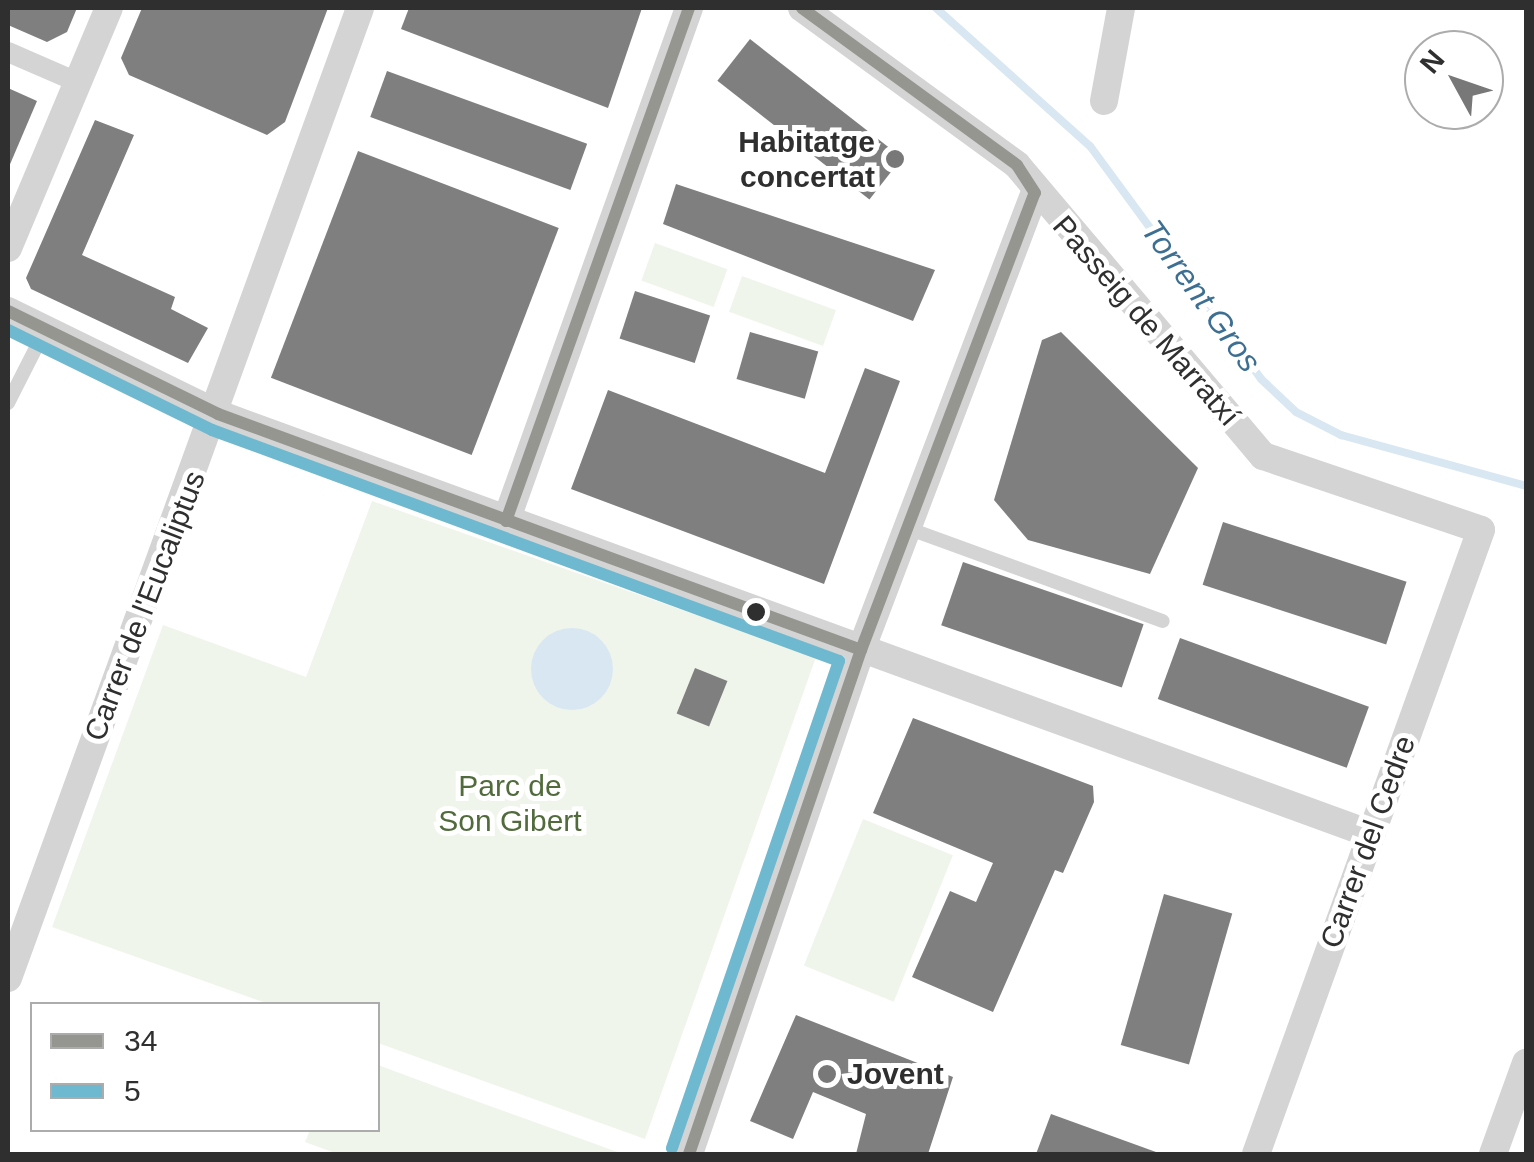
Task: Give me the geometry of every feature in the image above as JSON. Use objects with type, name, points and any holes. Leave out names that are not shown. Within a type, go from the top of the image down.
[{"type":"street","points":[[8,248],[109,8]]},
{"type":"street","name":"Carrer de l'Eucaliptus","points":[[8,978],[218,414],[360,8]]},
{"type":"street","points":[[506,522],[689,8]]},
{"type":"street","name":"Passeig de Marratxí","points":[[802,8],[1017,164],[1035,193],[1263,456],[1480,530]]},
{"type":"street","points":[[1104,101],[1120,8]]},
{"type":"street","points":[[8,52],[77,82]]},
{"type":"street","points":[[688,1154],[860,650],[1035,193]]},
{"type":"street","points":[[8,312],[218,414],[1371,834]]},
{"type":"street","name":"Carrer del Cedre","points":[[1256,1154],[1480,530]]},
{"type":"street","points":[[1493,1154],[1526,1063]]},
{"type":"lane","points":[[8,403],[45,330]]},
{"type":"lane","points":[[907,528],[1163,621]]},
{"type":"green space","points":[[655,243],[727,269],[714,307],[641,281]]},
{"type":"green space","points":[[742,276],[836,310],[823,346],[729,312]]},
{"type":"green space","name":"Parc de Son Gibert","points":[[372,501],[816,657],[645,1139],[380,1044],[380,1002],[263,1002],[52,927],[163,625],[306,677]]},
{"type":"green space","points":[[863,819],[953,855],[894,1002],[804,965]]},
{"type":"green space","points":[[380,1066],[623,1154],[338,1154],[305,1142],[309,1132],[380,1132]]},
{"type":"shaded area","points":[[572,628],[588,631],[601,640],[610,653],[610,685],[601,698],[588,707],[572,710],[556,707],[543,698],[534,685],[531,669],[534,653],[543,640],[556,631]]},
{"type":"building","points":[[8,8],[77,8],[67,32],[47,42],[8,25]]},
{"type":"building","points":[[142,8],[328,8],[285,122],[267,135],[129,75],[121,58]]},
{"type":"building","points":[[409,8],[642,8],[608,108],[401,29]]},
{"type":"building","points":[[750,39],[902,158],[869,200],[717,81]]},
{"type":"building","points":[[387,71],[587,144],[570,190],[370,117]]},
{"type":"building","points":[[8,88],[37,101],[8,169]]},
{"type":"building","points":[[95,120],[134,135],[82,255],[175,297],[171,309],[208,328],[188,363],[31,289],[26,278]]},
{"type":"building","points":[[358,151],[559,228],[472,455],[271,378]]},
{"type":"building","points":[[676,184],[935,270],[913,321],[663,224]]},
{"type":"building","points":[[635,291],[710,315],[695,363],[620,339]]},
{"type":"building","points":[[750,332],[818,352],[805,399],[736,379]]},
{"type":"building","points":[[1061,332],[1198,468],[1150,574],[1028,540],[994,500],[1042,340]]},
{"type":"building","points":[[865,368],[900,381],[824,584],[571,489],[608,390],[825,473]]},
{"type":"building","points":[[1223,522],[1407,582],[1386,644],[1203,585]]},
{"type":"building","points":[[963,562],[1144,624],[1122,688],[941,625]]},
{"type":"building","points":[[1180,638],[1369,707],[1347,768],[1158,699]]},
{"type":"building","points":[[695,668],[727,681],[709,727],[677,713]]},
{"type":"building","points":[[913,718],[1093,786],[1094,802],[1063,873],[1055,870],[993,1012],[912,977],[950,891],[976,902],[993,863],[873,813]]},
{"type":"building","points":[[1164,894],[1232,914],[1189,1064],[1121,1045]]},
{"type":"building","points":[[796,1015],[953,1077],[928,1154],[856,1154],[866,1114],[813,1092],[793,1139],[750,1121]]},
{"type":"building","points":[[1051,1114],[1156,1152],[1036,1154]]},
{"type":"waterway","name":"Torrent Gros","points":[[936,8],[1090,146],[1261,379],[1296,412],[1341,435],[1526,486]]},
{"type":"transit line","name":"34","points":[[506,521],[689,8]]},
{"type":"transit line","name":"34","points":[[689,1154],[861,650],[1035,193],[1017,165],[802,8]]},
{"type":"transit line","name":"34","points":[[8,311],[218,414],[861,650]]},
{"type":"transit line","name":"5","points":[[8,330],[212,430],[839,661],[672,1148]]},
{"type":"place","name":"Habitatge concertat","points":[[895,159]]},
{"type":"place","name":"Jovent","points":[[827,1074]]}]
